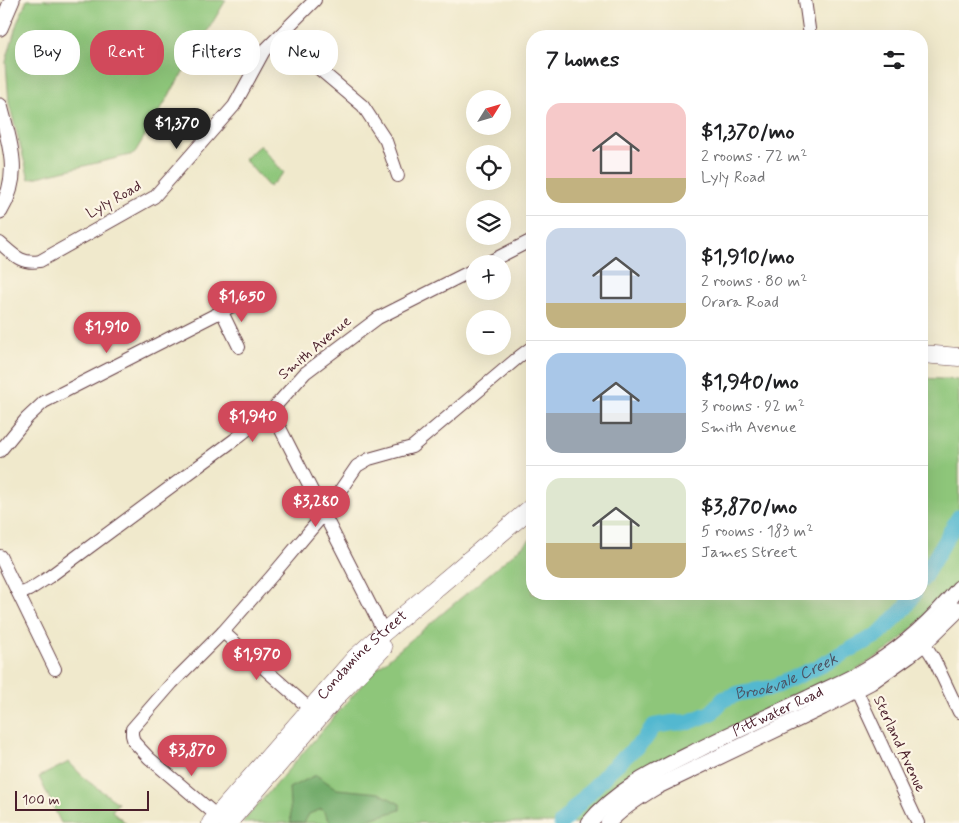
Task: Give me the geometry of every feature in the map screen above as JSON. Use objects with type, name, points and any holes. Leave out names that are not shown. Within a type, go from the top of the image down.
[{"type":"highway","points":[[928,354],[959,357]]},
{"type":"highway","points":[[928,365],[959,367]]},
{"type":"highway","name":"Condamine Street","points":[[220,821],[360,671],[387,637],[526,512]]},
{"type":"highway","name":"Condamine Street","points":[[220,821],[310,709],[355,658],[387,637],[526,527]]},
{"type":"main road","points":[[0,28],[12,0]]},
{"type":"main road","points":[[0,106],[10,146],[13,173],[9,192],[0,211]]},
{"type":"main road","name":"Pittwater Road","points":[[919,639],[959,588]]},
{"type":"main road","name":"Pittwater Road","points":[[608,823],[639,797],[656,787],[854,684],[875,664],[919,639],[959,609]]},
{"type":"main road","name":"Pittwater Road","points":[[589,823],[608,803],[645,777],[716,741],[854,684]]},
{"type":"street","name":"Lyly Road","points":[[286,30],[315,0]]},
{"type":"street","points":[[804,0],[809,30]]},
{"type":"street","name":"Lyly Road","points":[[0,243],[20,259],[32,262],[40,261],[154,197],[234,106],[264,51],[270,45]]},
{"type":"street","points":[[326,75],[363,106],[386,141],[398,176]]},
{"type":"street","points":[[503,255],[526,243]]},
{"type":"street","name":"Smith Avenue","points":[[19,594],[49,577],[234,440],[270,412],[305,374],[378,318],[466,274]]},
{"type":"street","points":[[0,451],[27,418],[44,402],[221,310],[246,299]]},
{"type":"street","points":[[221,310],[239,347]]},
{"type":"street","points":[[220,821],[149,758],[134,742],[132,729],[172,683],[223,632],[324,514],[357,466],[369,459],[412,447],[526,352]]},
{"type":"street","points":[[270,412],[279,426],[387,637]]},
{"type":"street","points":[[0,556],[56,669]]},
{"type":"street","points":[[223,632],[310,709]]},
{"type":"street","points":[[919,639],[934,660],[959,712]]},
{"type":"street","name":"Sterland Avenue","points":[[854,684],[918,823]]},
{"type":"green space","points":[[27,0],[226,0],[208,30],[174,30],[174,75],[181,75],[134,154],[29,179],[9,103],[6,62],[15,30],[15,75],[80,75],[80,30],[15,30]]},
{"type":"green space","points":[[260,145],[284,173],[269,187],[244,159]]},
{"type":"green space","points":[[928,378],[959,380],[959,580],[942,601],[892,647],[852,673],[636,773],[602,801],[582,823],[242,823],[374,671],[526,543],[526,600],[928,600]]},
{"type":"green space","points":[[69,762],[85,779],[118,803],[112,811],[126,823],[61,823],[39,777]]},
{"type":"green space","points":[[316,775],[337,789],[379,793],[400,804],[400,810],[356,823],[331,823],[322,809],[309,814],[304,823],[291,823],[289,788]]},
{"type":"waterway","name":"Brookvale Creek","points":[[928,570],[959,517]]},
{"type":"waterway","name":"Brookvale Creek","points":[[561,823],[610,770],[644,740],[654,726],[689,722],[711,713],[724,699],[740,693],[771,688],[822,665],[879,634],[906,607],[910,600]]}]
